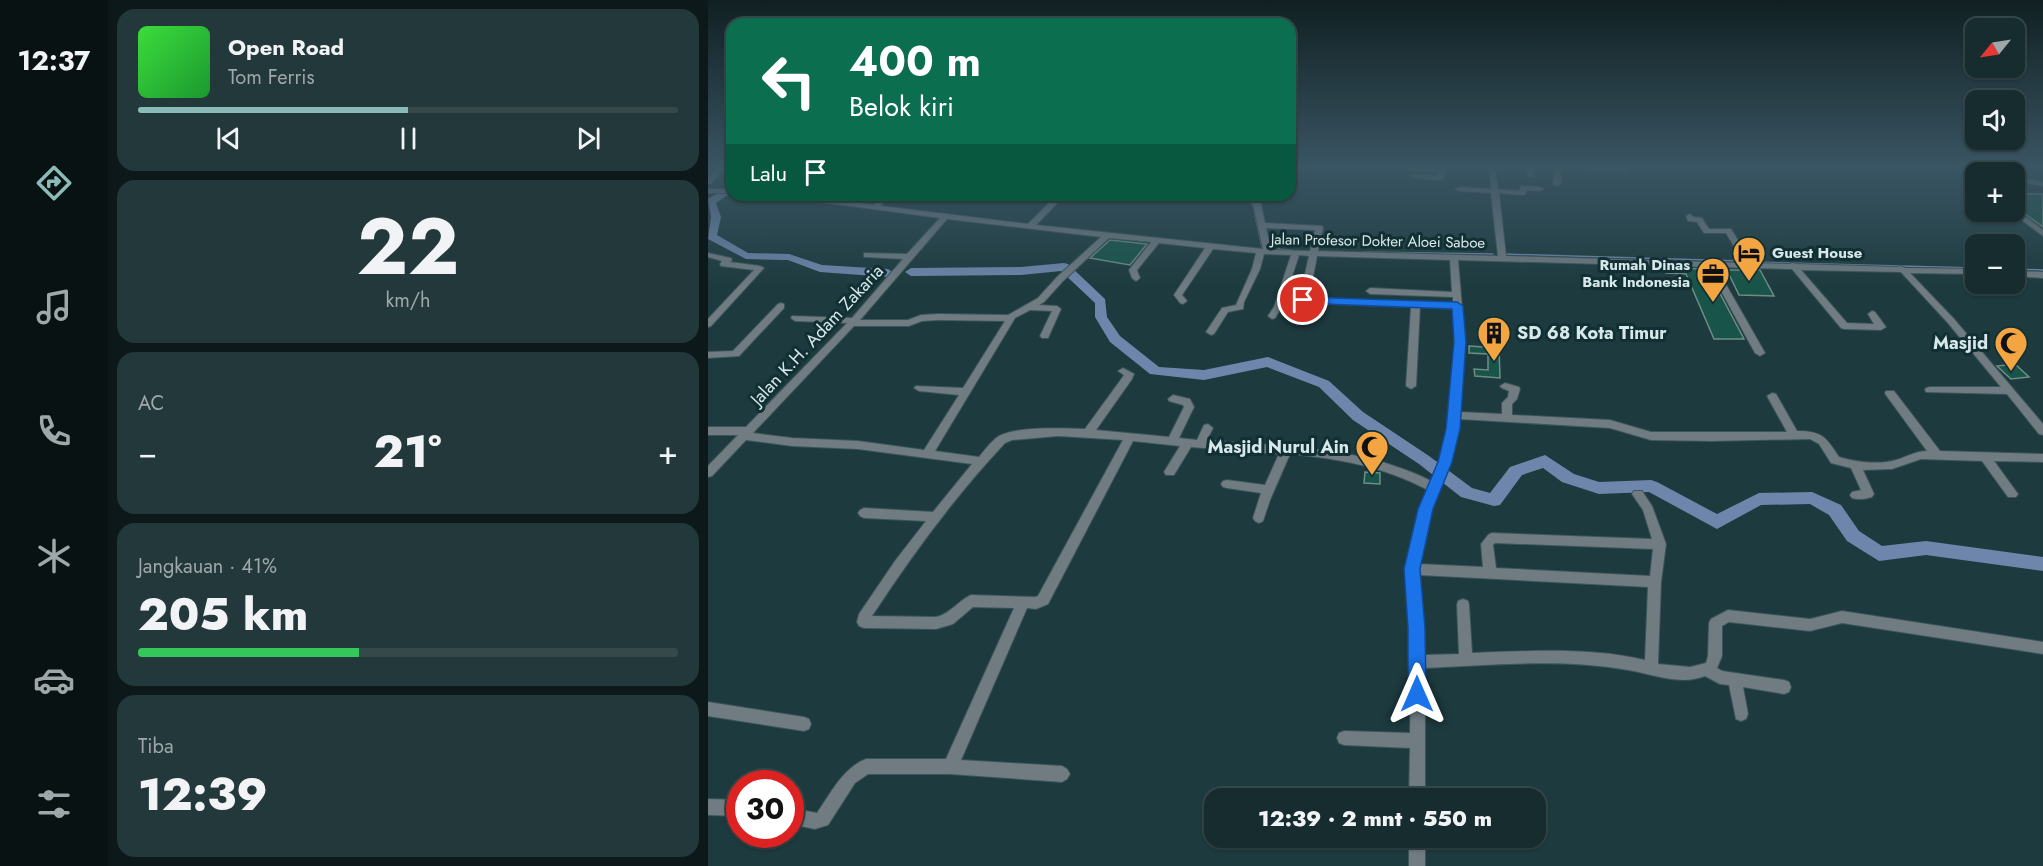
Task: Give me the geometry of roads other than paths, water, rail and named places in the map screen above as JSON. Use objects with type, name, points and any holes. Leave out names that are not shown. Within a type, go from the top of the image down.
[{"type":"street","name":"Jalan Profesor Dokter Aloei Saboe","points":[[872,207],[1156,241],[1170,246],[1264,252],[1965,271]]},
{"type":"street","points":[[1030,227],[1049,207]]},
{"type":"street","points":[[1211,332],[1225,310],[1240,308],[1240,302],[1264,252],[1258,207]]},
{"type":"street","points":[[1497,207],[1502,257]]},
{"type":"street","name":"Jalan K.H. Adam Zakaria","points":[[708,473],[892,280],[945,216]]},
{"type":"street","points":[[1690,216],[1691,219],[1700,220],[1708,231],[1728,231],[1749,265]]},
{"type":"street","points":[[2025,219],[2043,234]]},
{"type":"street","points":[[1262,225],[1319,228],[1302,311]]},
{"type":"street","points":[[928,453],[1011,318],[1041,300],[1107,235]]},
{"type":"street","points":[[1136,278],[1133,270],[1156,241]]},
{"type":"street","points":[[1183,301],[1178,295],[1210,247]]},
{"type":"street","points":[[1272,316],[1278,307],[1296,253]]},
{"type":"street","points":[[708,255],[728,260],[724,264],[760,268],[708,324]]},
{"type":"street","points":[[867,255],[910,257]]},
{"type":"street","points":[[1417,788],[1417,662],[1412,569],[1420,529],[1435,483],[1445,462],[1455,415],[1460,342],[1454,256]]},
{"type":"street","points":[[1710,263],[1760,353]]},
{"type":"street","points":[[1793,265],[1844,326],[1881,327],[1872,314]]},
{"type":"street","points":[[1901,268],[2043,431]]},
{"type":"street","points":[[2025,274],[2043,275]]},
{"type":"street","points":[[1370,291],[1457,300]]},
{"type":"street","points":[[1303,300],[1416,304],[1457,300]]},
{"type":"street","points":[[1411,386],[1416,304]]},
{"type":"street","points":[[708,355],[736,354],[781,306]]},
{"type":"street","points":[[1028,307],[1057,309],[1046,336]]},
{"type":"street","points":[[795,318],[909,323],[921,318],[941,317],[1011,318]]},
{"type":"street","points":[[1087,434],[1127,379],[1129,374],[1123,371]]},
{"type":"street","points":[[1505,386],[1515,389],[1508,403],[1507,418]]},
{"type":"street","points":[[919,388],[967,392]]},
{"type":"street","points":[[1930,390],[2010,391]]},
{"type":"street","points":[[1890,393],[1937,456]]},
{"type":"street","points":[[1772,396],[1793,433]]},
{"type":"street","points":[[1172,441],[1189,407],[1186,402],[1173,399]]},
{"type":"street","points":[[1455,415],[1610,424],[1651,436],[1759,437],[1793,433],[1816,435],[1823,441],[1835,460],[1855,464],[1891,465],[1915,455],[2043,458]]},
{"type":"street","points":[[1142,426],[1133,437],[1044,600],[1023,603],[970,601],[948,620],[936,623],[864,622],[864,618],[899,565],[979,461],[1001,440],[1010,436],[1087,434],[1133,437],[1286,452],[1333,455],[1376,463],[1435,483]]},
{"type":"street","points":[[1200,444],[1208,428]]},
{"type":"street","points":[[708,431],[808,443],[858,444],[979,461]]},
{"type":"street","points":[[1170,472],[1188,442]]},
{"type":"street","points":[[1259,518],[1286,452]]},
{"type":"street","points":[[1985,457],[2012,494]]},
{"type":"street","points":[[1855,464],[1868,494],[1856,495]]},
{"type":"street","points":[[1227,484],[1269,490]]},
{"type":"street","points":[[1638,494],[1648,510],[1660,544],[1655,582],[1652,668]]},
{"type":"street","points":[[864,513],[936,518]]},
{"type":"street","points":[[1490,574],[1487,544],[1492,538],[1602,540],[1660,544]]},
{"type":"street","points":[[1412,569],[1655,582]]},
{"type":"street","points":[[950,767],[1023,603]]},
{"type":"street","points":[[1463,605],[1466,660]]},
{"type":"street","points":[[1417,662],[1586,660],[1625,663],[1682,674],[1712,667],[1715,656],[1716,623],[1728,616],[1810,625],[1842,617],[2043,648]]},
{"type":"street","points":[[1707,669],[1720,677],[1784,687]]},
{"type":"street","points":[[1735,679],[1741,714]]},
{"type":"street","points":[[708,709],[804,724]]},
{"type":"street","points":[[1344,738],[1417,741]]},
{"type":"street","points":[[804,818],[822,819],[850,778],[866,766],[950,767],[1062,774]]},
{"type":"street","points":[[708,807],[726,808]]},
{"type":"street","points":[[1417,848],[1417,866]]},
{"type":"waterway","points":[[712,207],[716,217],[711,236],[746,256],[789,257],[820,268],[888,273]]},
{"type":"waterway","points":[[1255,215],[1262,247]]},
{"type":"waterway","points":[[1278,249],[1296,251]]},
{"type":"waterway","points":[[1364,252],[1493,254]]},
{"type":"waterway","points":[[1504,254],[1741,261]]},
{"type":"waterway","points":[[1751,262],[1965,268]]},
{"type":"waterway","points":[[911,272],[1021,271],[1064,267],[1101,302],[1101,317],[1115,339],[1155,371],[1204,375],[1268,362],[1324,384],[1358,416],[1424,460],[1467,493],[1494,500],[1516,471],[1545,461],[1568,478],[1599,488],[1651,486],[1717,522],[1759,499],[1812,498],[1835,510],[1853,536],[1879,554],[1926,548],[2043,564]]},
{"type":"waterway","points":[[2025,269],[2043,270]]},
{"type":"place","name":"Guest House","points":[[1749,282]]},
{"type":"place","name":"Rumah Dinas Bank Indonesia","points":[[1713,303]]},
{"type":"place","name":"SD 68 Kota Timur","points":[[1494,362]]},
{"type":"place","name":"Masjid","points":[[2011,372]]},
{"type":"place","name":"Masjid Nurul Ain","points":[[1372,476]]}]
